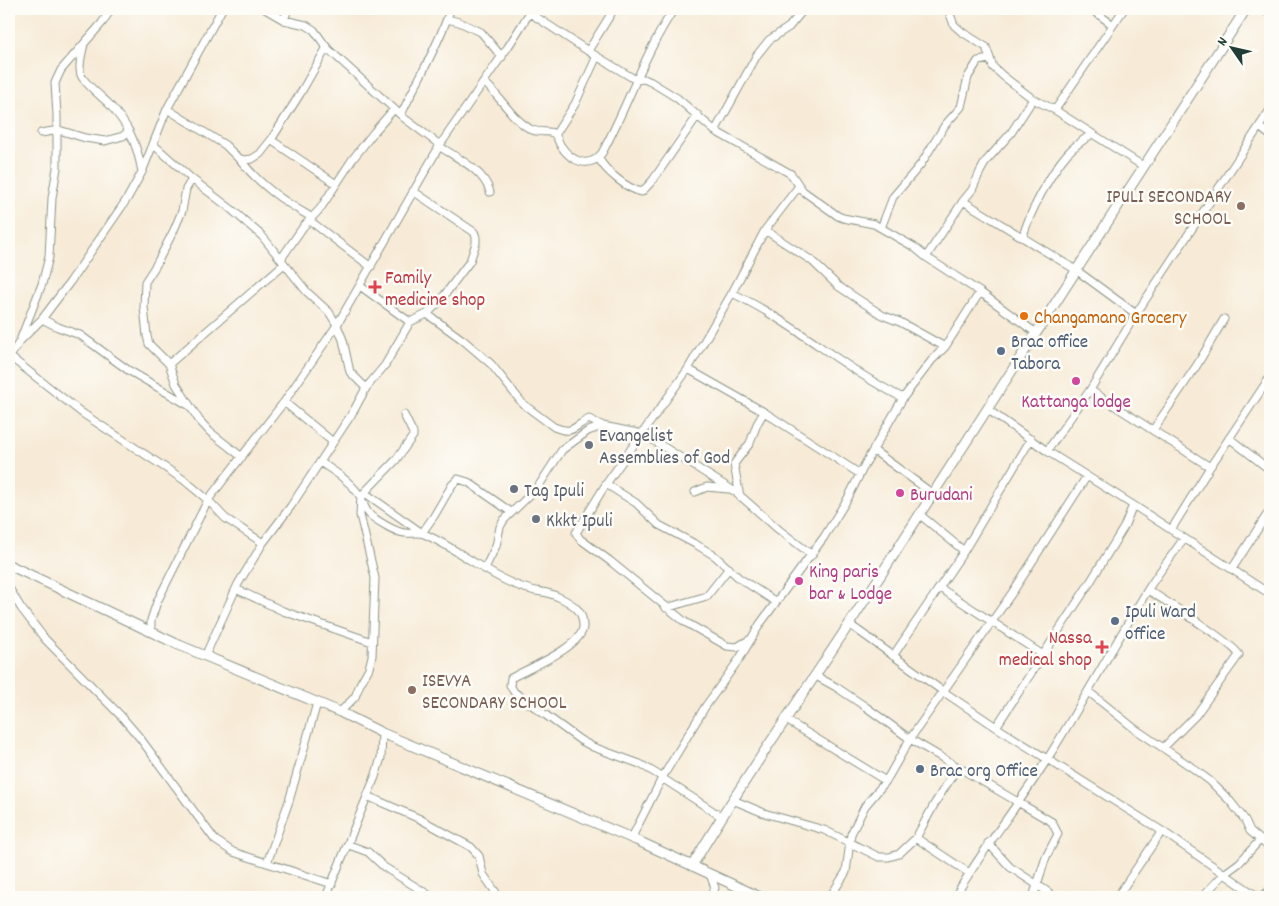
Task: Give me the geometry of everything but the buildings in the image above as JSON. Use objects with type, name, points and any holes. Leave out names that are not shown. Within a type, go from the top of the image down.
[{"type":"street","points":[[20,341],[42,284],[49,257],[52,198],[56,168],[57,130],[54,90],[57,77],[111,9]]},
{"type":"street","points":[[265,9],[284,20],[306,25],[314,30],[327,47],[394,109],[415,127],[474,170],[486,182],[490,192]]},
{"type":"street","points":[[284,20],[288,9]]},
{"type":"street","points":[[401,114],[433,53],[447,19],[447,9]]},
{"type":"street","points":[[588,51],[614,9]]},
{"type":"street","points":[[484,82],[520,122],[539,133],[551,132],[555,135],[564,151],[577,161],[588,163],[598,157],[628,102],[650,48],[674,9]]},
{"type":"street","points":[[715,131],[757,55],[767,42],[789,27],[804,9]]},
{"type":"street","points":[[948,9],[954,25],[986,47],[996,70],[1033,99],[1055,110],[1143,166]]},
{"type":"street","points":[[1091,9],[1113,25]]},
{"type":"street","points":[[1055,110],[1124,9]]},
{"type":"street","points":[[692,866],[1246,9]]},
{"type":"street","points":[[1262,9],[1270,14]]},
{"type":"street","points":[[219,11],[167,109],[142,172],[98,242],[42,319],[20,341],[9,357],[82,414],[178,476],[208,500],[225,518],[263,543]]},
{"type":"street","points":[[151,632],[151,620],[157,602],[208,500],[284,402],[337,325],[440,145],[502,57],[531,11],[588,51],[636,80],[648,80],[677,98],[715,131],[791,174],[806,194],[838,216],[874,224],[882,228],[914,247],[926,257],[980,292],[1036,333]]},
{"type":"street","points":[[447,19],[481,32],[502,57]]},
{"type":"street","points":[[84,44],[80,67],[83,78],[111,106],[130,131],[136,146],[142,172]]},
{"type":"street","points":[[238,158],[244,160],[252,159],[260,154],[300,94],[327,47]]},
{"type":"street","points":[[555,135],[574,104],[597,56]]},
{"type":"street","points":[[882,228],[894,197],[921,164],[945,125],[961,107],[969,73],[978,61],[990,59]]},
{"type":"street","points":[[926,257],[962,201],[972,190],[986,161],[1011,133],[1033,99]]},
{"type":"street","points":[[167,109],[225,145],[270,191],[310,219],[371,267]]},
{"type":"street","points":[[169,364],[283,262],[310,219],[320,209],[374,132],[394,109]]},
{"type":"street","points":[[1047,451],[1090,390],[1136,314],[1270,110]]},
{"type":"street","points":[[598,157],[606,170],[642,192],[650,185],[698,115]]},
{"type":"street","points":[[1259,127],[1270,135]]},
{"type":"street","points":[[41,133],[57,130],[92,140],[105,141],[123,136],[130,131]]},
{"type":"street","points":[[1023,237],[1030,215],[1064,158],[1092,134]]},
{"type":"street","points":[[270,140],[336,184]]},
{"type":"street","points":[[154,145],[192,179],[262,236],[307,292],[329,312],[337,325],[350,372],[366,388]]},
{"type":"street","points":[[192,179],[186,189],[182,211],[174,230],[145,282],[145,324],[149,344],[169,364],[176,384],[190,406],[210,432],[242,457]]},
{"type":"street","points":[[750,640],[737,646],[727,646],[685,622],[577,535],[576,532],[606,484],[688,369],[732,293],[765,230],[799,186]]},
{"type":"street","points":[[205,656],[236,589],[263,543],[291,506],[366,388],[385,366],[410,322],[427,314],[440,301],[463,271],[473,254],[476,238],[470,229],[413,191]]},
{"type":"street","points":[[962,201],[1076,270],[1136,314]]},
{"type":"street","points":[[765,230],[812,261],[838,286],[882,315],[900,322],[945,348]]},
{"type":"street","points":[[360,286],[410,322]]},
{"type":"street","points":[[631,839],[662,778],[705,707],[740,658],[776,602],[812,555],[844,504],[903,398],[932,360],[945,348],[980,292]]},
{"type":"street","points":[[732,293],[768,312],[880,386],[903,398]]},
{"type":"street","points":[[427,314],[463,340],[491,364],[523,404],[554,427],[567,432],[572,431],[589,420],[603,426],[643,434],[740,496],[812,555]]},
{"type":"street","points":[[42,319],[80,335],[128,370],[190,406]]},
{"type":"street","points":[[1153,430],[1224,319]]},
{"type":"street","points":[[688,369],[764,412],[860,474]]},
{"type":"street","points":[[1171,530],[1270,377]]},
{"type":"street","points":[[1090,390],[1210,467]]},
{"type":"street","points":[[284,402],[333,442]]},
{"type":"street","points":[[987,409],[1047,451],[1270,594]]},
{"type":"street","points":[[740,496],[734,464],[750,443],[764,412]]},
{"type":"street","points":[[340,712],[355,697],[369,668],[372,656],[374,578],[360,515],[363,495],[396,460],[413,436],[404,415]]},
{"type":"street","points":[[485,568],[496,546],[501,524],[510,512],[538,487],[562,450],[588,431],[603,426]]},
{"type":"street","points":[[1229,438],[1270,470]]},
{"type":"street","points":[[893,656],[964,551],[1031,439]]},
{"type":"street","points":[[873,450],[933,494]]},
{"type":"street","points":[[320,462],[363,495],[422,533],[448,546],[501,579],[528,590],[551,594],[576,607],[582,620],[583,628],[580,633],[565,649],[553,657],[511,678],[510,685],[514,692],[580,740],[593,747],[640,764],[722,817]]},
{"type":"street","points":[[830,897],[846,872],[849,844],[860,816],[886,781],[910,739],[1014,590],[1087,476]]},
{"type":"street","points":[[422,533],[452,485],[458,479],[468,482],[510,512]]},
{"type":"street","points":[[606,484],[636,503],[656,523],[697,545],[729,568],[739,578],[776,602]]},
{"type":"street","points":[[695,492],[707,487],[729,489]]},
{"type":"street","points":[[363,495],[365,510],[376,519],[402,533],[422,533]]},
{"type":"street","points":[[996,727],[1089,584],[1124,526],[1133,505]]},
{"type":"street","points":[[1232,569],[1270,510]]},
{"type":"street","points":[[919,514],[964,551]]},
{"type":"street","points":[[955,897],[988,843],[1019,804],[1089,692],[1148,590],[1184,538]]},
{"type":"street","points":[[9,565],[205,656],[340,712],[382,733],[631,839],[760,897]]},
{"type":"street","points":[[666,608],[707,596],[729,568]]},
{"type":"street","points":[[9,588],[21,608],[45,639],[135,732],[215,840],[227,849],[332,884]]},
{"type":"street","points":[[940,588],[1043,655]]},
{"type":"street","points":[[236,589],[283,611],[372,642]]},
{"type":"street","points":[[1148,590],[1203,626],[1235,649],[1239,655],[1196,715],[1163,748]]},
{"type":"street","points":[[849,624],[996,727],[1162,831],[1260,897],[1270,890]]},
{"type":"street","points":[[816,676],[851,697],[910,739],[957,768],[1049,819],[1058,832],[1046,857],[1033,897]]},
{"type":"street","points":[[1089,692],[1125,722],[1201,774],[1230,801],[1245,820],[1250,831],[1270,848]]},
{"type":"street","points":[[267,863],[289,801],[317,703]]},
{"type":"street","points":[[786,720],[886,781]]},
{"type":"street","points":[[326,897],[349,845],[381,758],[382,733]]},
{"type":"street","points":[[733,800],[764,813],[824,830],[849,844],[884,858],[899,854],[916,838],[957,768]]},
{"type":"street","points":[[367,796],[420,819],[471,847],[479,856],[483,874],[499,897]]},
{"type":"street","points":[[1117,897],[1162,831]]},
{"type":"street","points":[[916,838],[969,873]]},
{"type":"street","points":[[1202,897],[1224,874],[1239,863],[1260,840]]},
{"type":"street","points":[[988,843],[1010,867],[1053,897]]},
{"type":"street","points":[[349,845],[368,852],[384,867],[432,897]]},
{"type":"street","points":[[710,874],[715,888],[710,897]]},
{"type":"place","name":"IPULI SECONDARY SCHOOL","points":[[1241,206]]},
{"type":"place","name":"Family medicine shop","points":[[375,287]]},
{"type":"place","name":"Changamano Grocery","points":[[1024,316]]},
{"type":"place","name":"Brac office Tabora","points":[[1001,351]]},
{"type":"place","name":"Kattanga lodge","points":[[1076,381]]},
{"type":"place","name":"Evangelist Assemblies of God","points":[[589,445]]},
{"type":"place","name":"Tag Ipuli","points":[[514,489]]},
{"type":"place","name":"Burudani","points":[[900,493]]},
{"type":"place","name":"Kkkt Ipuli","points":[[536,519]]},
{"type":"place","name":"King paris bar & Lodge","points":[[799,581]]},
{"type":"place","name":"Ipuli Ward office","points":[[1115,621]]},
{"type":"place","name":"Nassa medical shop","points":[[1102,647]]},
{"type":"place","name":"ISEVYA SECONDARY SCHOOL","points":[[412,690]]},
{"type":"place","name":"Brac org Office","points":[[920,769]]}]
